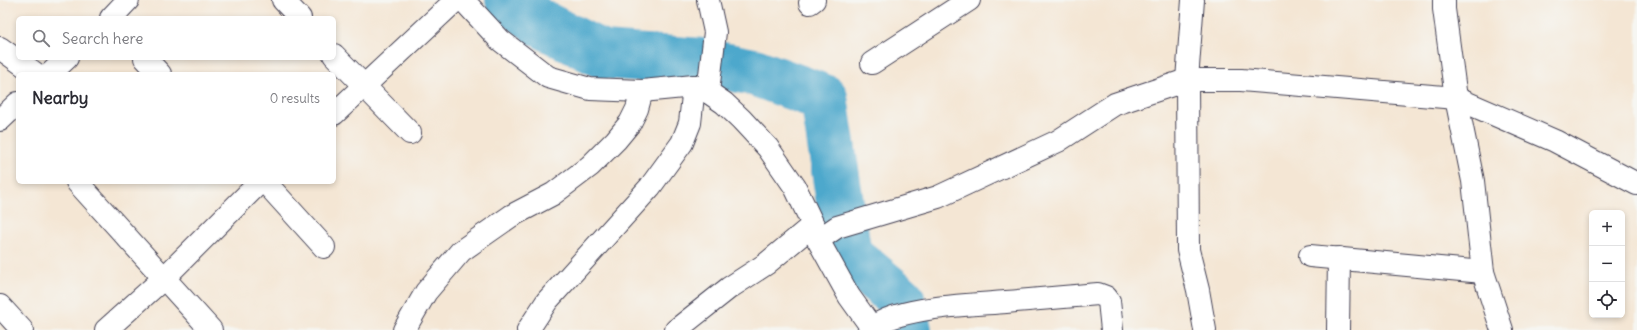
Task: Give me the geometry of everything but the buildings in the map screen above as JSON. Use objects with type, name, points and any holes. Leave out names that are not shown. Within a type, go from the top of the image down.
[{"type":"street","points":[[283,0],[298,16]]},
{"type":"street","points":[[336,112],[456,0]]},
{"type":"street","points":[[463,0],[500,40],[548,77],[590,89],[642,92],[704,86],[724,103],[768,148],[795,187],[816,233],[849,296],[871,329],[897,316],[935,308],[1098,294],[1106,297],[1109,301],[1112,330]]},
{"type":"street","points":[[528,330],[547,301],[650,187],[682,143],[704,86],[715,32],[708,0]]},
{"type":"street","points":[[872,63],[969,0]]},
{"type":"street","points":[[1193,0],[1187,80],[1188,250],[1198,290],[1205,330]]},
{"type":"street","points":[[1444,0],[1456,98],[1473,181],[1483,272],[1502,330]]},
{"type":"street","points":[[113,16],[126,1]]},
{"type":"street","points":[[0,48],[16,60]]},
{"type":"street","points":[[336,57],[410,133]]},
{"type":"street","points":[[17,60],[33,72]]},
{"type":"street","points":[[52,72],[65,60]]},
{"type":"street","points":[[147,60],[158,72]]},
{"type":"street","points":[[676,330],[729,288],[816,233],[938,197],[1058,141],[1115,104],[1187,80],[1241,80],[1456,98],[1555,141],[1636,181]]},
{"type":"street","points":[[404,330],[426,292],[461,251],[511,216],[553,194],[590,166],[616,140],[630,123],[637,109],[642,92]]},
{"type":"street","points":[[79,184],[211,330]]},
{"type":"street","points":[[106,330],[164,278],[258,184]]},
{"type":"street","points":[[267,184],[324,247]]},
{"type":"street","points":[[1310,256],[1483,272]]},
{"type":"street","points":[[1338,330],[1339,258]]},
{"type":"street","points":[[0,306],[22,330]]},
{"type":"waterway","points":[[509,0],[538,22],[603,55],[702,62],[754,72],[824,98],[848,255],[901,299],[908,330]]}]
